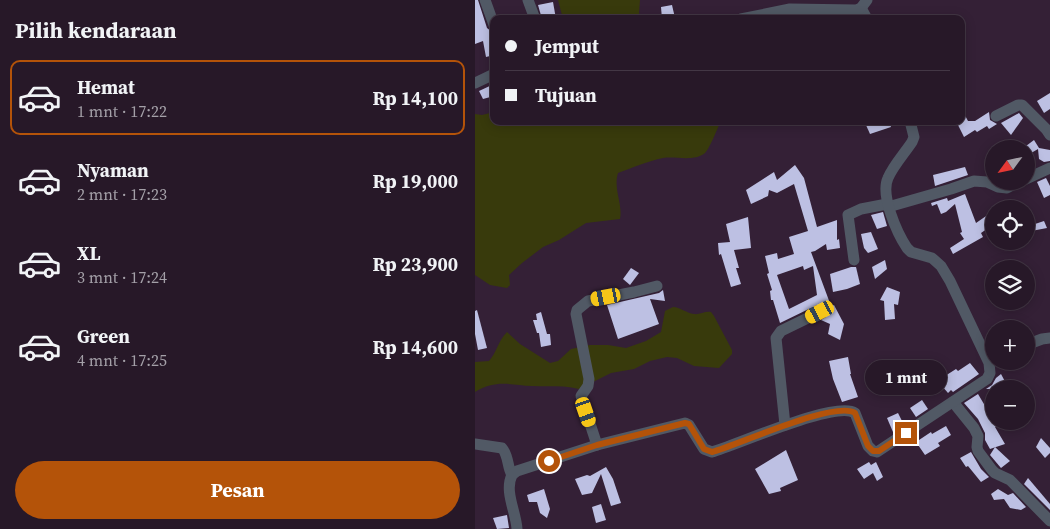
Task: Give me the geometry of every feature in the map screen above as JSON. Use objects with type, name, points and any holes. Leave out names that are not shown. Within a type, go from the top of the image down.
[{"type":"street","points":[[485,0],[490,15]]},
{"type":"street","points":[[528,0],[534,15]]},
{"type":"street","points":[[761,15],[790,9],[853,10],[864,4]]},
{"type":"street","points":[[475,83],[490,76]]},
{"type":"street","points":[[996,116],[1018,105],[1024,106],[1050,135]]},
{"type":"street","points":[[911,125],[914,137],[912,142],[888,178],[885,190],[888,205],[907,248],[911,252],[933,258],[941,266],[985,349]]},
{"type":"street","points":[[1035,175],[1050,168]]},
{"type":"street","points":[[855,260],[847,219],[848,215],[861,208],[888,205],[951,189],[974,181],[985,182]]},
{"type":"street","points":[[597,445],[581,396],[589,386],[589,379],[576,314],[577,310],[588,301],[657,286]]},
{"type":"street","points":[[785,426],[776,338],[781,332],[820,312]]},
{"type":"street","points":[[1035,342],[1050,338]]},
{"type":"street","points":[[517,529],[509,484],[512,475],[517,471],[597,445],[685,423],[689,424],[704,449],[712,452],[755,435],[835,411],[850,410],[855,413],[859,421],[868,446],[877,452],[987,379],[990,370]]},
{"type":"street","points":[[953,402],[974,428],[978,436],[977,447],[992,470],[1011,480],[1050,521]]},
{"type":"street","points":[[475,444],[502,448],[506,454],[512,475]]},
{"type":"shaded area","points":[[558,0],[640,0],[640,15],[562,15]]},
{"type":"shaded area","points":[[490,113],[490,125],[719,125],[709,147],[701,156],[663,158],[618,173],[617,185],[621,213],[620,219],[586,223],[559,240],[543,247],[509,275],[510,285],[507,288],[490,285],[475,275],[475,114]]},
{"type":"shaded area","points":[[673,307],[694,314],[711,312],[732,350],[732,354],[719,368],[694,366],[677,358],[667,357],[650,361],[634,369],[611,373],[579,389],[496,384],[475,392],[475,362],[489,361],[507,332],[520,344],[550,363],[558,361],[571,349],[590,345],[626,348],[646,341],[661,332],[665,311]]},
{"type":"building","points":[[475,0],[478,0],[487,28],[490,30],[490,56],[486,57],[483,41],[475,44]]},
{"type":"building","points":[[553,2],[555,15],[541,15],[538,5]]},
{"type":"building","points":[[672,5],[674,15],[662,15],[661,7]]},
{"type":"building","points":[[490,86],[490,97],[483,99],[479,91]]},
{"type":"building","points":[[1050,93],[1050,109],[1044,113],[1037,101]]},
{"type":"building","points":[[989,112],[990,120],[997,124],[989,129],[987,126],[977,132],[975,130],[964,137],[958,125],[965,125],[965,115],[968,121],[975,121]]},
{"type":"building","points":[[1019,113],[1023,118],[1011,135],[1001,123]]},
{"type":"building","points":[[866,125],[890,125],[891,127],[870,134]]},
{"type":"building","points":[[1035,142],[1039,148],[1050,150],[1050,161],[1044,162],[1039,159],[1038,149],[1035,151]]},
{"type":"building","points":[[795,165],[804,178],[817,227],[837,220],[837,240],[839,239],[840,248],[827,250],[826,244],[811,252],[831,306],[834,305],[844,324],[840,340],[828,334],[830,324],[821,320],[826,317],[827,313],[824,306],[817,305],[780,323],[773,300],[771,300],[770,291],[772,290],[767,274],[769,273],[765,256],[777,253],[778,259],[794,254],[789,237],[808,231],[794,184],[777,193],[769,190],[768,196],[751,204],[746,190],[774,172],[777,180]],"holes":[[[803,266],[804,270],[813,266],[817,295],[789,309],[777,275]]]},
{"type":"building","points":[[965,167],[968,175],[935,186],[933,175]]},
{"type":"building","points":[[1046,178],[1050,186],[1050,195],[1044,198],[1037,182]]},
{"type":"building","points":[[965,194],[976,223],[985,217],[985,230],[981,233],[983,237],[953,254],[950,248],[964,239],[960,233],[962,232],[955,204],[941,214],[937,204],[932,206],[931,203],[947,198],[948,201]]},
{"type":"building","points":[[883,212],[887,226],[877,229],[871,215]]},
{"type":"building","points":[[748,217],[751,248],[734,250],[739,268],[736,268],[741,284],[731,287],[721,254],[719,255],[718,243],[730,242],[726,224]]},
{"type":"building","points":[[1044,221],[1047,228],[1035,230],[1035,224]]},
{"type":"building","points":[[871,232],[878,249],[868,253],[864,248],[861,234]]},
{"type":"building","points":[[885,260],[887,269],[875,279],[872,267]]},
{"type":"building","points":[[856,267],[860,284],[833,292],[830,274]]},
{"type":"building","points":[[631,268],[639,273],[630,285],[623,279]]},
{"type":"building","points":[[887,287],[900,292],[898,305],[894,304],[895,319],[885,320],[884,301],[880,300]]},
{"type":"building","points":[[663,290],[665,301],[650,299],[659,324],[618,339],[607,305],[659,293]]},
{"type":"building","points":[[477,310],[487,348],[478,350],[475,334],[475,311]]},
{"type":"building","points":[[541,312],[547,334],[550,334],[551,345],[541,347],[539,333],[537,333],[533,320],[537,320],[536,314]]},
{"type":"building","points":[[848,357],[850,374],[858,397],[842,402],[833,379],[829,361]]},
{"type":"building","points":[[970,363],[979,374],[953,392],[951,390],[948,393],[942,386],[945,376],[956,369],[958,371]]},
{"type":"building","points":[[1001,374],[1004,380],[995,380]]},
{"type":"building","points":[[978,394],[985,406],[985,430],[997,430],[1005,444],[990,449],[978,419],[964,403]]},
{"type":"building","points":[[922,400],[928,409],[916,417],[910,408]]},
{"type":"building","points":[[898,413],[904,425],[893,432],[887,418]]},
{"type":"building","points":[[946,426],[951,435],[938,443],[940,446],[925,455],[916,442],[931,432],[932,434]]},
{"type":"building","points":[[1041,438],[1050,448],[1050,453],[1045,458],[1036,447]]},
{"type":"building","points":[[995,447],[1010,461],[1001,468],[990,455]]},
{"type":"building","points":[[786,450],[798,480],[780,488],[781,491],[769,494],[755,469]]},
{"type":"building","points":[[971,452],[981,469],[989,477],[981,482],[960,458]]},
{"type":"building","points":[[869,462],[871,465],[876,462],[883,477],[877,481],[873,473],[864,479],[857,469]]},
{"type":"building","points":[[606,467],[613,479],[621,503],[611,506],[601,474],[592,493],[582,495],[575,479],[587,475],[590,476]]},
{"type":"building","points":[[1028,478],[1050,504],[1050,510],[1024,484]]},
{"type":"building","points":[[544,489],[550,509],[547,518],[540,513],[537,502],[529,502],[527,495]]},
{"type":"building","points":[[998,489],[1008,495],[1013,493],[1026,507],[1021,510],[1010,508],[1004,499],[994,500],[991,494]]},
{"type":"building","points":[[601,504],[606,520],[596,523],[592,507]]},
{"type":"building","points":[[507,515],[509,528],[497,529],[493,518]]},
{"type":"route","points":[[549,461],[597,445],[685,423],[689,424],[704,449],[712,452],[755,435],[835,411],[846,410],[855,413],[868,446],[873,451],[879,451],[906,433]]}]
